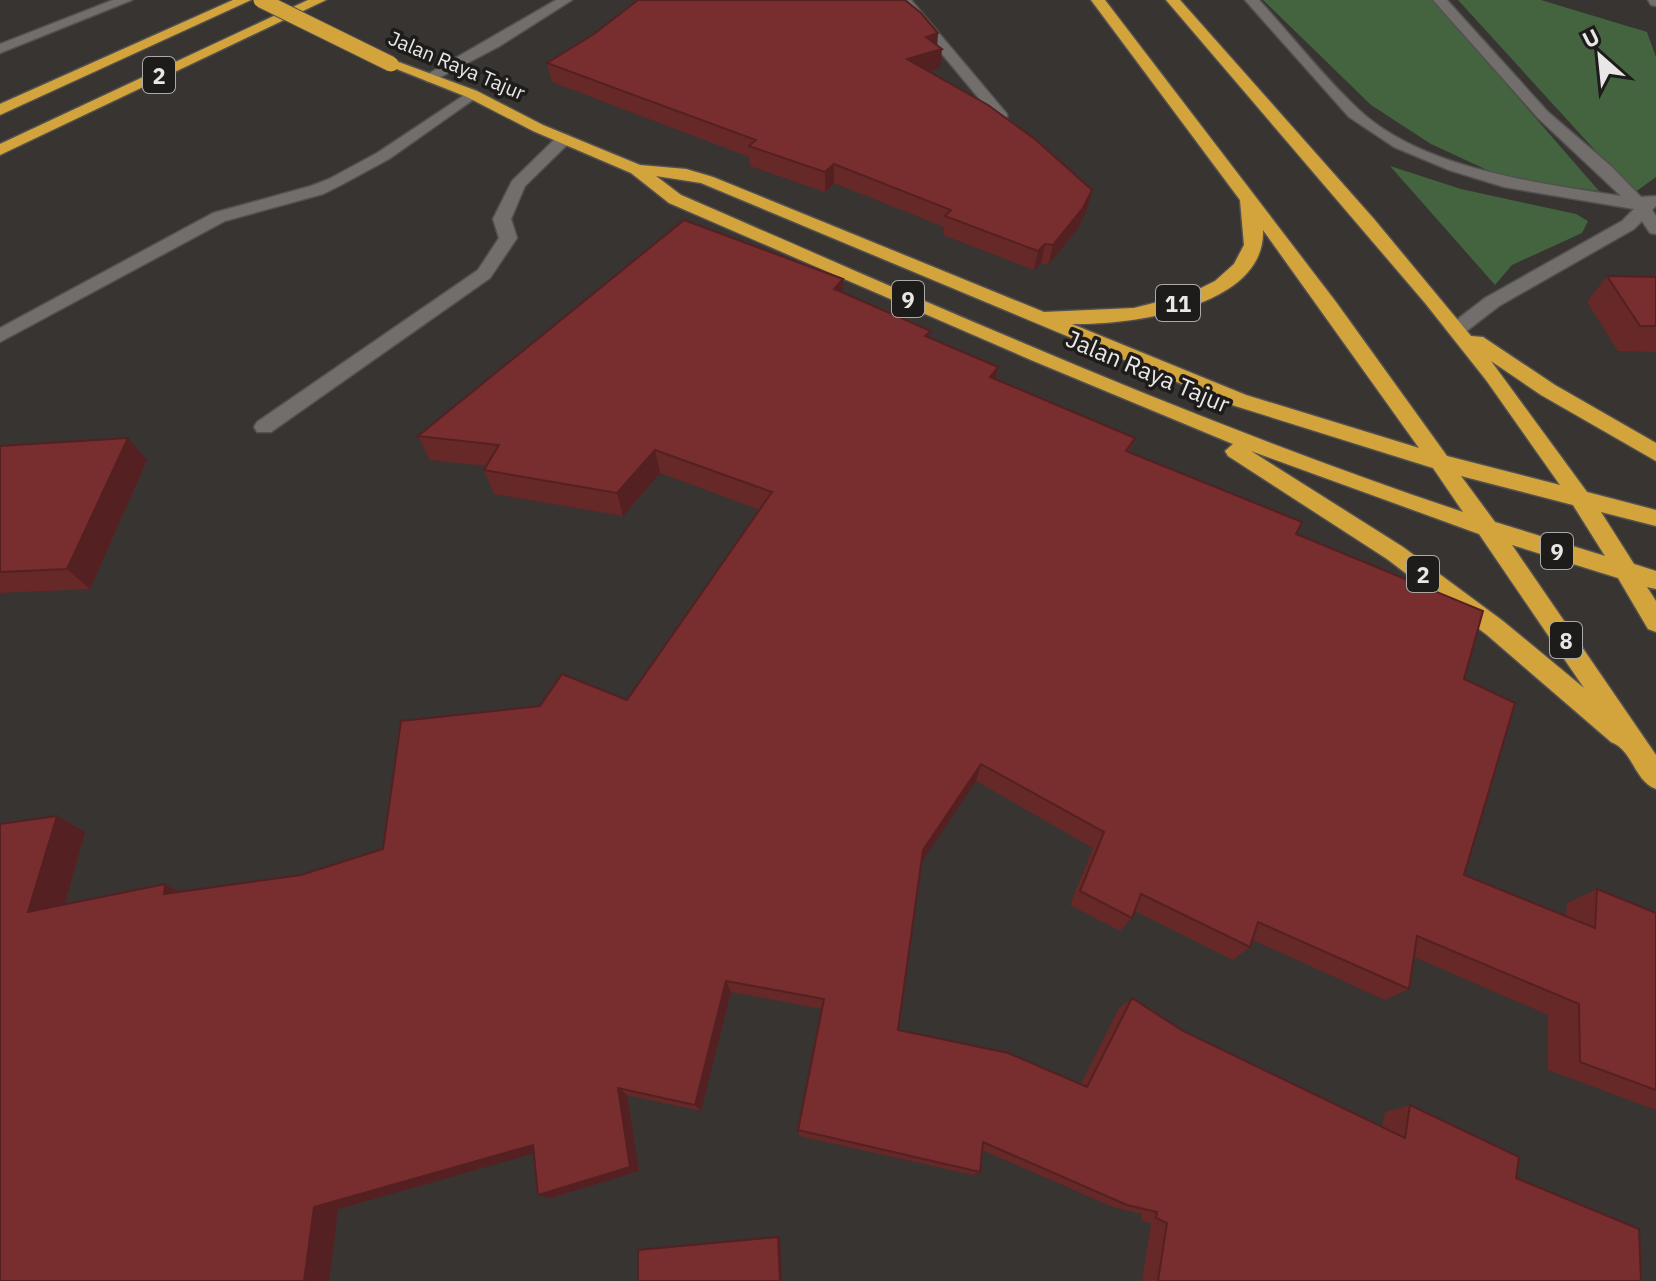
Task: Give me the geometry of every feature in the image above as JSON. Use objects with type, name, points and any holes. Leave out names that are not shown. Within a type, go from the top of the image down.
[{"type":"highway","name":"2","points":[[0,110],[244,0]]},
{"type":"highway","name":"Jalan Raya Tajur","points":[[261,0],[391,64],[472,94],[637,170],[675,199],[1184,419],[1341,479],[1486,529],[1656,580]]},
{"type":"highway","name":"2","points":[[0,150],[319,0]]},
{"type":"highway","points":[[1098,0],[1243,191],[1486,529]]},
{"type":"highway","points":[[1173,0],[1457,329],[1586,502],[1656,622]]},
{"type":"highway","name":"Jalan Raya Tajur","points":[[637,170],[686,174],[707,180],[1239,400],[1439,462],[1586,502]]},
{"type":"highway","name":"11","points":[[1025,313],[1077,319],[1120,317],[1161,309],[1220,285],[1237,272],[1254,243],[1254,223],[1243,191]]},
{"type":"highway","points":[[1457,329],[1548,390],[1656,453]]},
{"type":"highway","name":"2","points":[[1184,419],[1395,553],[1495,628],[1650,766]]},
{"type":"highway","name":"9","points":[[1586,502],[1656,518]]},
{"type":"highway","name":"8","points":[[1486,529],[1556,625],[1650,766]]},
{"type":"street","points":[[0,49],[125,0]]},
{"type":"street","points":[[428,78],[493,44],[565,0]]},
{"type":"street","points":[[904,0],[1002,117]]},
{"type":"street","points":[[1252,0],[1354,114],[1400,144],[1455,167],[1510,184],[1646,204]]},
{"type":"street","points":[[1440,0],[1543,115],[1646,204],[1656,229]]},
{"type":"street","points":[[0,336],[219,217],[317,190],[335,182],[383,156],[472,94]]},
{"type":"street","points":[[264,427],[484,274],[508,238],[502,219],[518,184],[564,139]]},
{"type":"street","points":[[1457,329],[1492,302],[1628,225],[1646,204]]},
{"type":"green space","points":[[1263,0],[1433,0],[1599,191],[1502,177],[1431,144],[1371,105]]},
{"type":"green space","points":[[1458,0],[1541,0],[1647,32],[1656,57],[1656,177],[1634,193]]},
{"type":"green space","points":[[1390,166],[1461,189],[1576,214],[1588,221],[1582,233],[1512,265],[1495,285]]},
{"type":"building","points":[[638,0],[905,0],[938,33],[926,37],[942,49],[907,59],[988,105],[1036,140],[1092,190],[1083,208],[1053,245],[1045,244],[1038,251],[945,216],[951,210],[834,164],[825,172],[749,146],[756,140],[547,63],[594,34]]},
{"type":"building","points":[[684,220],[843,279],[834,289],[931,331],[925,336],[998,367],[990,377],[1135,438],[1126,451],[1302,522],[1296,534],[1483,611],[1464,679],[1515,703],[1464,875],[1595,928],[1597,889],[1656,913],[1656,1090],[1580,1062],[1579,1004],[1417,936],[1409,989],[1258,922],[1250,947],[1141,894],[1132,918],[1080,891],[1104,832],[981,764],[923,850],[898,1030],[1008,1053],[1087,1087],[1132,998],[1183,1031],[1405,1138],[1410,1105],[1519,1157],[1516,1178],[1639,1229],[1641,1281],[1158,1281],[1167,1223],[1156,1218],[1157,1212],[1127,1205],[983,1142],[980,1172],[798,1130],[824,999],[726,981],[695,1105],[618,1088],[630,1167],[538,1195],[533,1145],[314,1207],[304,1281],[0,1281],[0,824],[57,816],[28,912],[165,884],[164,894],[301,875],[383,849],[401,721],[540,706],[562,674],[627,700],[772,492],[655,450],[617,493],[484,470],[499,445],[418,436]]},
{"type":"building","points":[[1607,276],[1656,277],[1656,326],[1640,326]]},
{"type":"building","points":[[128,438],[67,569],[0,572],[0,446]]},
{"type":"building","points":[[778,1237],[780,1281],[638,1281],[638,1250]]}]
